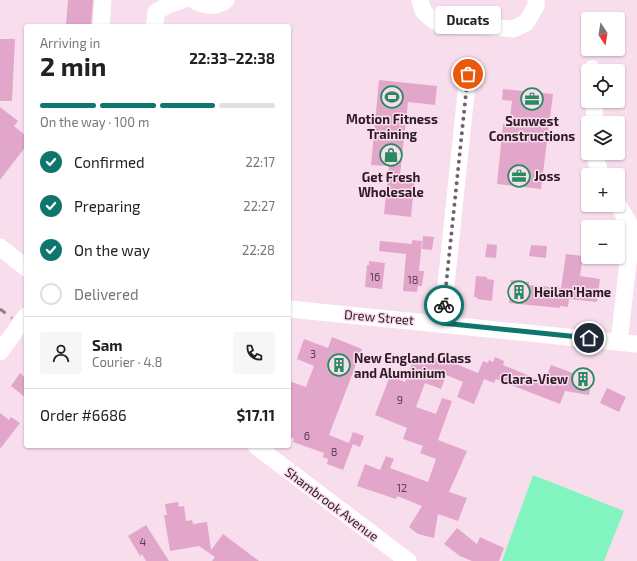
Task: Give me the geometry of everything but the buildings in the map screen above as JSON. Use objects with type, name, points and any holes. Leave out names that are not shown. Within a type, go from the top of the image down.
[{"type":"street","points":[[101,24],[104,0]]},
{"type":"street","points":[[153,13],[182,0]]},
{"type":"street","points":[[193,0],[203,6],[221,4],[226,0]]},
{"type":"street","points":[[420,0],[423,11],[434,21],[456,26],[483,26],[513,29],[526,23],[536,6],[536,0]]},
{"type":"street","points":[[442,323],[468,74]]},
{"type":"street","points":[[619,342],[632,228],[623,212]]},
{"type":"street","points":[[0,247],[24,266]]},
{"type":"street","name":"Drew Street","points":[[291,309],[442,323],[637,344]]},
{"type":"street","points":[[0,352],[24,319]]},
{"type":"street","name":"Shambrook Avenue","points":[[259,448],[408,561]]},
{"type":"green space","points":[[533,475],[624,511],[604,561],[502,561]]},
{"type":"railway","points":[[0,309],[12,318]]},
{"type":"way so far","points":[[444,305],[468,74]]},
{"type":"place","name":"Ducats","points":[[468,74]]},
{"type":"place","name":"Motion Fitness Training","points":[[392,97]]},
{"type":"place","name":"Sunwest Constructions","points":[[532,99]]},
{"type":"place","name":"Get Fresh Wholesale","points":[[391,155]]},
{"type":"place","name":"Joss","points":[[519,176]]},
{"type":"place","name":"Heilan'Hame","points":[[519,292]]},
{"type":"place","name":"New England Glass and Aluminium","points":[[339,365]]},
{"type":"place","name":"Clara-View","points":[[583,379]]},
{"type":"route","points":[[444,305],[442,323],[589,338]]}]
